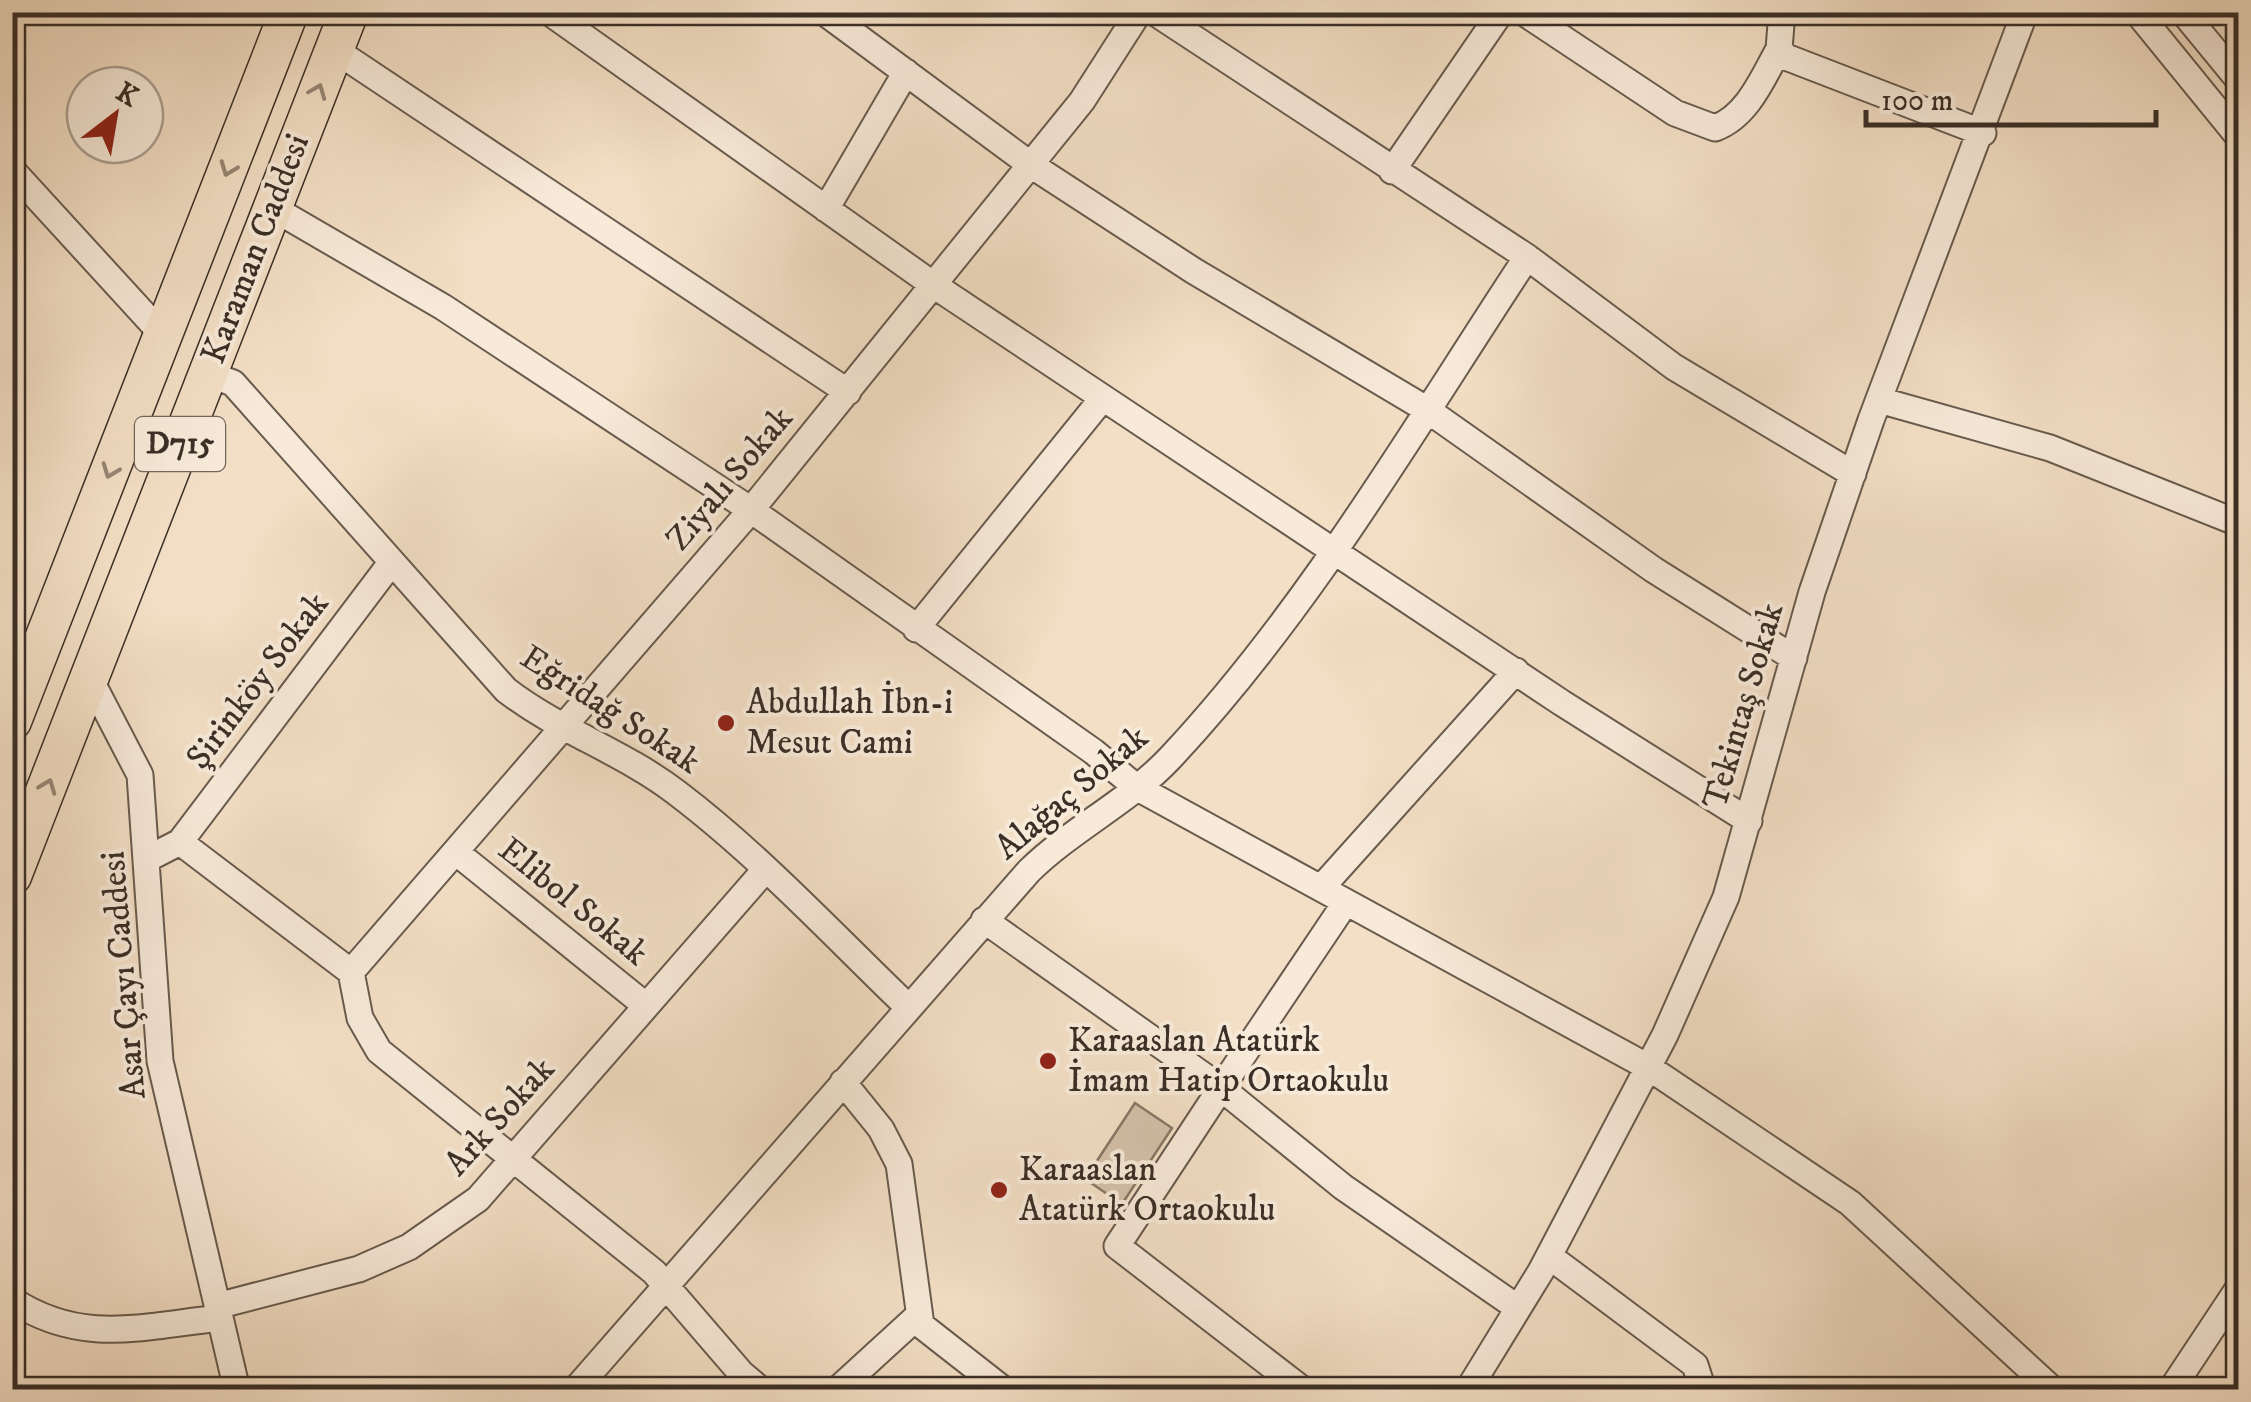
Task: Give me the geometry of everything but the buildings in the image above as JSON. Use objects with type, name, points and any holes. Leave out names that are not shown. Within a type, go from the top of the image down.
[{"type":"highway","name":"Karaman Caddesi","points":[[12,720],[289,12]]},
{"type":"highway","name":"Karaman Caddesi","points":[[12,876],[349,12]]},
{"type":"street","points":[[550,12],[934,286],[1336,549],[1516,672],[1749,821]]},
{"type":"street","points":[[824,12],[1032,164],[1194,271],[1426,409],[1654,570],[1794,658]]},
{"type":"street","name":"Ziyalı Sokak","points":[[352,972],[566,729],[848,392],[1082,101],[1139,12]]},
{"type":"street","points":[[1154,12],[1527,258],[1674,368],[1852,474]]},
{"type":"street","points":[[1392,172],[1500,12]]},
{"type":"street","points":[[1523,12],[1560,23],[1675,113],[1716,128],[1730,121],[1747,104],[1779,49],[1782,12]]},
{"type":"street","name":"Tekintaş Sokak","points":[[1468,1390],[1549,1256],[1648,1067],[1726,896],[1852,474],[2025,12]]},
{"type":"street","points":[[2137,12],[2238,136]]},
{"type":"street","points":[[2183,12],[2238,79]]},
{"type":"street","points":[[1779,49],[1786,57],[1866,92],[1982,132]]},
{"type":"street","points":[[335,50],[848,392]]},
{"type":"street","points":[[826,209],[906,72]]},
{"type":"street","points":[[12,170],[163,336]]},
{"type":"street","points":[[271,207],[443,307],[751,510],[1094,752],[1136,787],[1648,1067],[1850,1204],[2054,1390]]},
{"type":"street","name":"Alağaç Sokak","points":[[576,1390],[984,920],[1049,851],[1136,787],[1184,742],[1285,622],[1527,258]]},
{"type":"street","name":"Eğridağ Sokak","points":[[208,374],[233,383],[506,690],[566,729],[621,755],[678,793],[908,1007]]},
{"type":"street","points":[[916,629],[1102,399]]},
{"type":"street","points":[[1879,400],[2050,448],[2238,524]]},
{"type":"street","name":"Şirinköy Sokak","points":[[180,842],[391,563]]},
{"type":"street","points":[[1321,888],[1516,672]]},
{"type":"street","name":"Asar Çayı Caddesi","points":[[90,679],[140,775],[149,858],[160,1061],[237,1390]]},
{"type":"street","points":[[149,858],[180,842],[352,972],[360,1018],[379,1051],[666,1283],[741,1373],[761,1390]]},
{"type":"street","name":"Elibol Sokak","points":[[458,853],[645,1005]]},
{"type":"street","name":"Ark Sokak","points":[[12,1300],[60,1326],[92,1330],[219,1312],[410,1247],[478,1200],[765,870]]},
{"type":"street","points":[[1303,1390],[1116,1246],[1346,902]]},
{"type":"street","points":[[984,920],[1220,1088],[1342,1187],[1518,1308]]},
{"type":"street","points":[[843,1082],[881,1128],[899,1164],[920,1326],[1004,1390]]},
{"type":"street","points":[[1549,1256],[1695,1365],[1702,1390]]},
{"type":"street","points":[[2171,1390],[2238,1289]]},
{"type":"street","points":[[837,1390],[919,1315]]},
{"type":"shaded area","points":[[1135,1103],[1172,1128],[1122,1204],[1085,1179]]},
{"type":"place","name":"Abdullah İbn-i Mesut Cami","points":[[726,723]]},
{"type":"place","name":"Karaaslan Atatürk İmam Hatip Ortaokulu","points":[[1048,1061]]},
{"type":"place","name":"Karaaslan Atatürk Ortaokulu","points":[[999,1190]]}]
